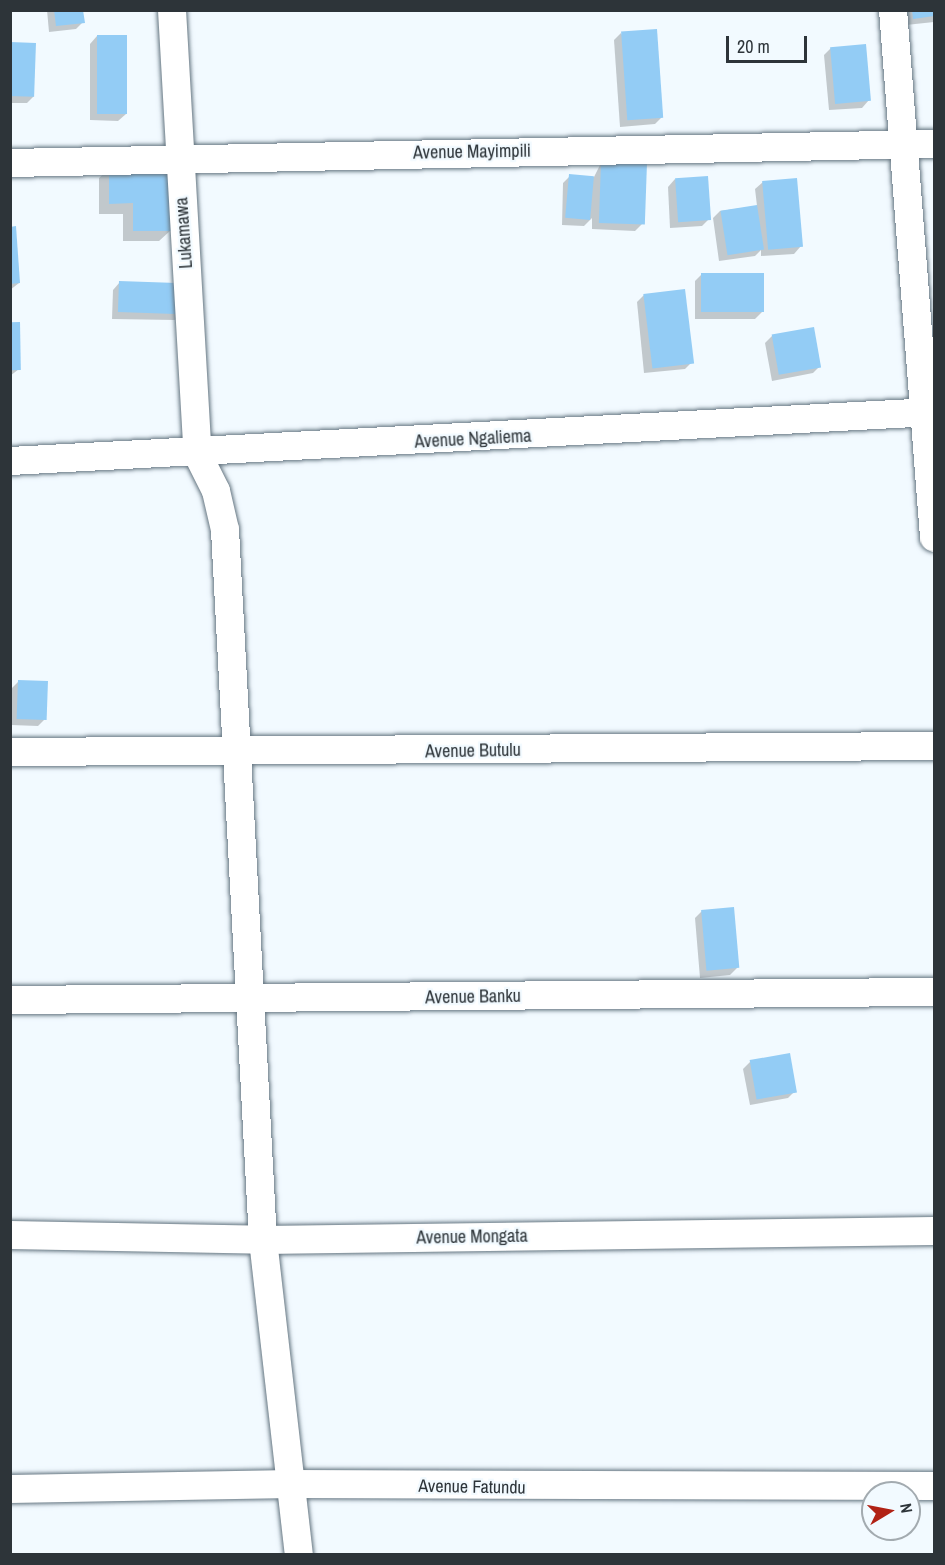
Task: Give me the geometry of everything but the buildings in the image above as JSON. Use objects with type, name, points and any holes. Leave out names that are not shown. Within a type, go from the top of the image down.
[{"type":"street","name":"Lukamawa","points":[[172,10],[198,455]]},
{"type":"street","points":[[893,10],[929,412],[934,537]]},
{"type":"street","name":"Avenue Mayimpili","points":[[10,163],[179,157],[934,144]]},
{"type":"street","name":"Avenue Ngaliema","points":[[10,461],[198,455],[929,412]]},
{"type":"street","points":[[198,455],[216,491],[225,530],[239,754],[263,1240],[299,1554]]},
{"type":"street","name":"Avenue Butulu","points":[[10,752],[239,754],[934,746]]},
{"type":"street","name":"Avenue Banku","points":[[10,1000],[934,992]]},
{"type":"street","name":"Avenue Mongata","points":[[10,1235],[263,1240],[934,1231]]},
{"type":"street","name":"Avenue Fatundu","points":[[10,1489],[292,1484],[934,1486]]}]
